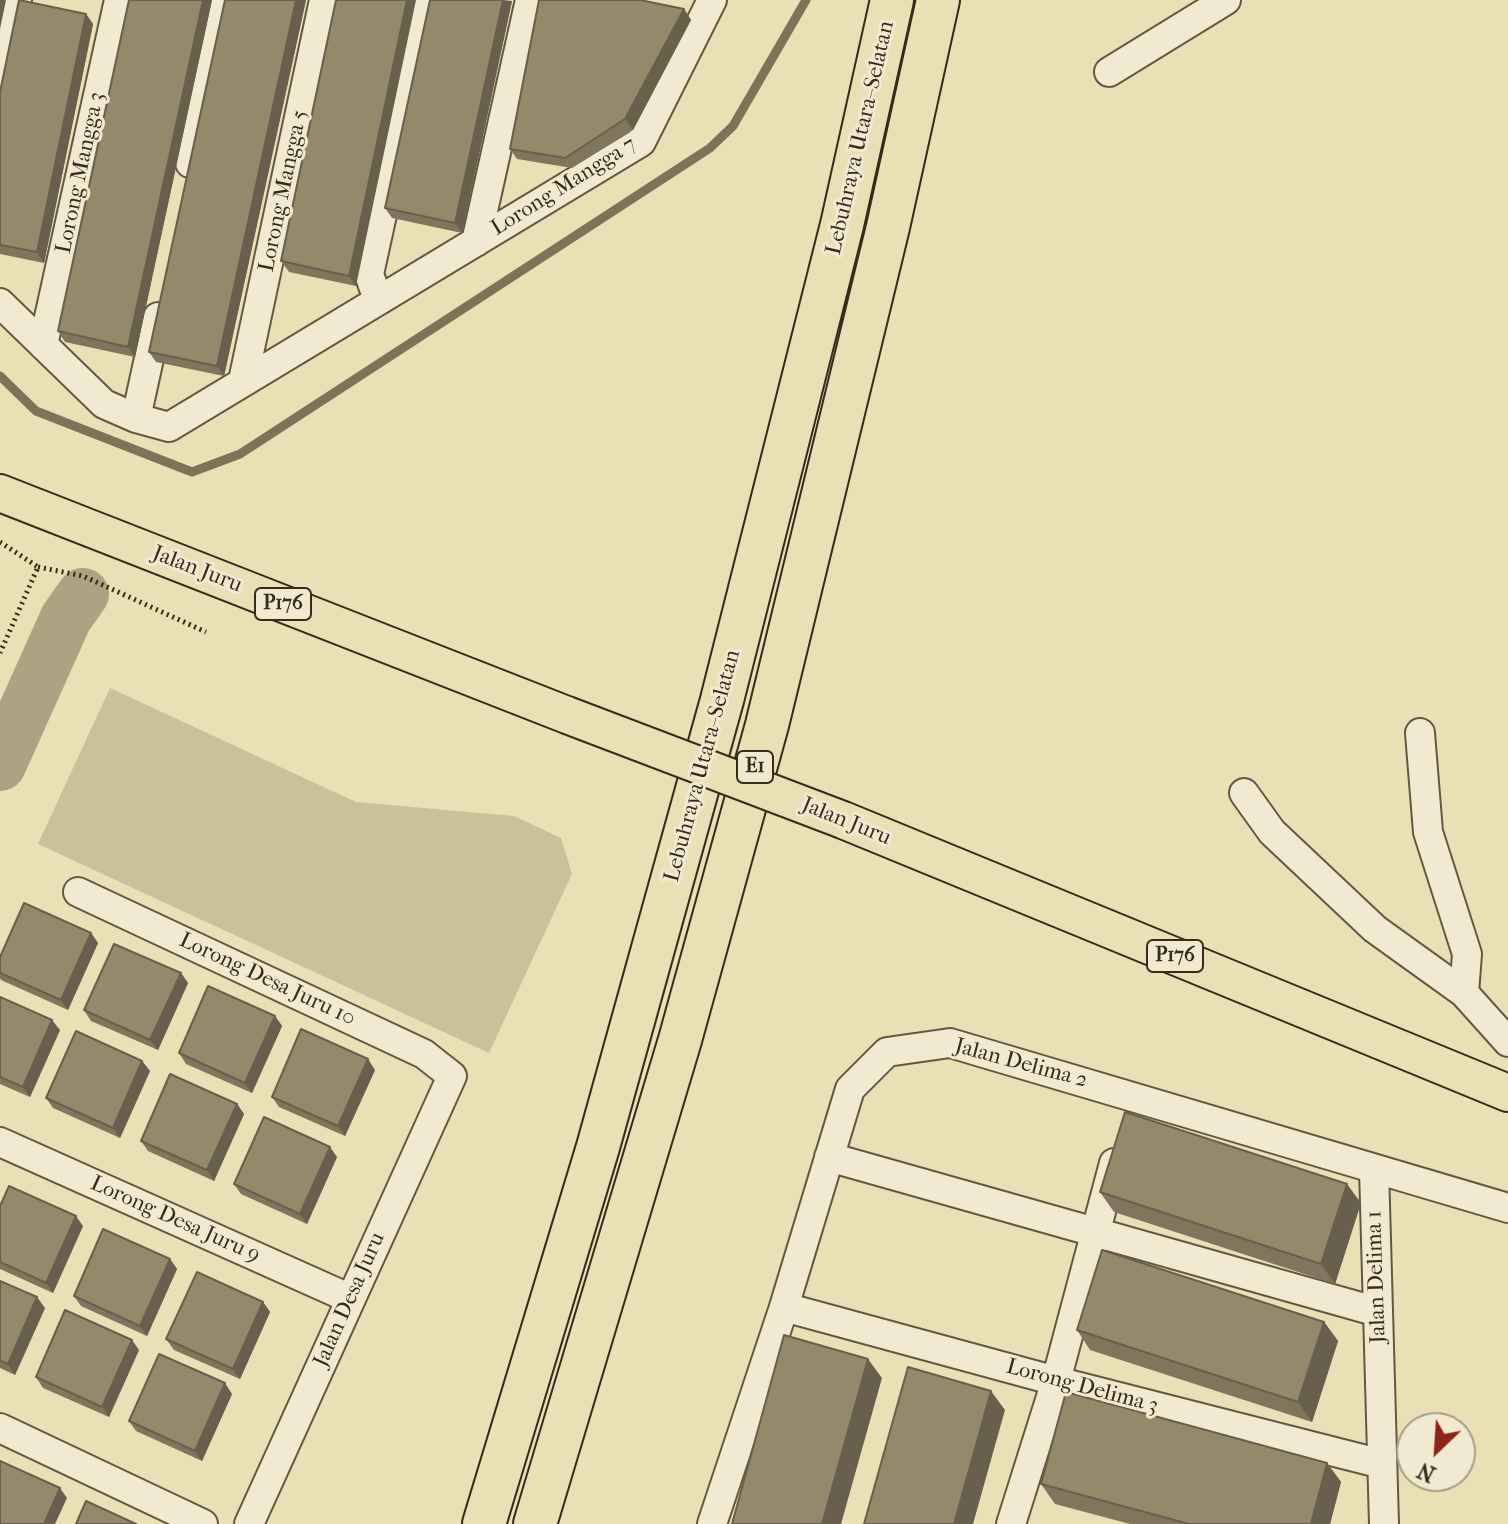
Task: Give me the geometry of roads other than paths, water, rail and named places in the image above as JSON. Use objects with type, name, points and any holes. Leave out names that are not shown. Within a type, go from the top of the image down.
[{"type":"highway","name":"Lebuhraya Utara–Selatan","points":[[484,1524],[598,1147],[722,700],[842,225],[892,0]]},
{"type":"highway","name":"Lebuhraya Utara–Selatan","points":[[535,1524],[680,1040],[767,725],[888,227],[938,0]]},
{"type":"main road","name":"Jalan Juru","points":[[0,493],[843,820],[1508,1093]]},
{"type":"street","points":[[0,80],[17,0]]},
{"type":"street","points":[[185,186],[224,0]]},
{"type":"street","name":"Lorong Mangga 5","points":[[243,381],[324,0]]},
{"type":"street","points":[[378,300],[369,274],[429,0]]},
{"type":"street","points":[[476,242],[530,0]]},
{"type":"street","name":"Lorong Mangga 7","points":[[0,303],[104,404],[136,418],[169,427],[641,142],[712,0]]},
{"type":"street","points":[[1109,72],[1226,0]]},
{"type":"street","name":"Lorong Mangga 3","points":[[43,345],[111,1]]},
{"type":"street","points":[[136,418],[162,294]]},
{"type":"street","points":[[1420,733],[1428,832],[1467,954],[1464,993]]},
{"type":"street","points":[[1244,793],[1272,832],[1375,929],[1464,993],[1508,1042]]},
{"type":"street","name":"Lorong Desa Juru 10","points":[[78,892],[424,1054],[452,1076]]},
{"type":"street","name":"Jalan Delima 2","points":[[712,1524],[784,1307],[850,1089],[887,1052],[950,1043],[1374,1169]]},
{"type":"street","name":"Jalan Desa Juru","points":[[249,1524],[452,1076]]},
{"type":"street","points":[[1021,1522],[1132,1095]]},
{"type":"street","name":"Lorong Desa Juru 9","points":[[0,1142],[351,1299]]},
{"type":"street","points":[[829,1157],[1378,1312]]},
{"type":"street","points":[[1374,1169],[1508,1208]]},
{"type":"street","name":"Jalan Delima 1","points":[[1374,1169],[1384,1524]]},
{"type":"street","name":"Lorong Delima 3","points":[[784,1307],[1056,1381],[1382,1464]]},
{"type":"street","points":[[910,1373],[919,1343]]},
{"type":"street","points":[[0,1428],[203,1524]]},
{"type":"waterway","points":[[0,376],[36,411],[192,472],[240,454],[710,148],[733,126],[806,0]]},
{"type":"waterway","points":[[0,765],[66,618],[83,594]]}]
